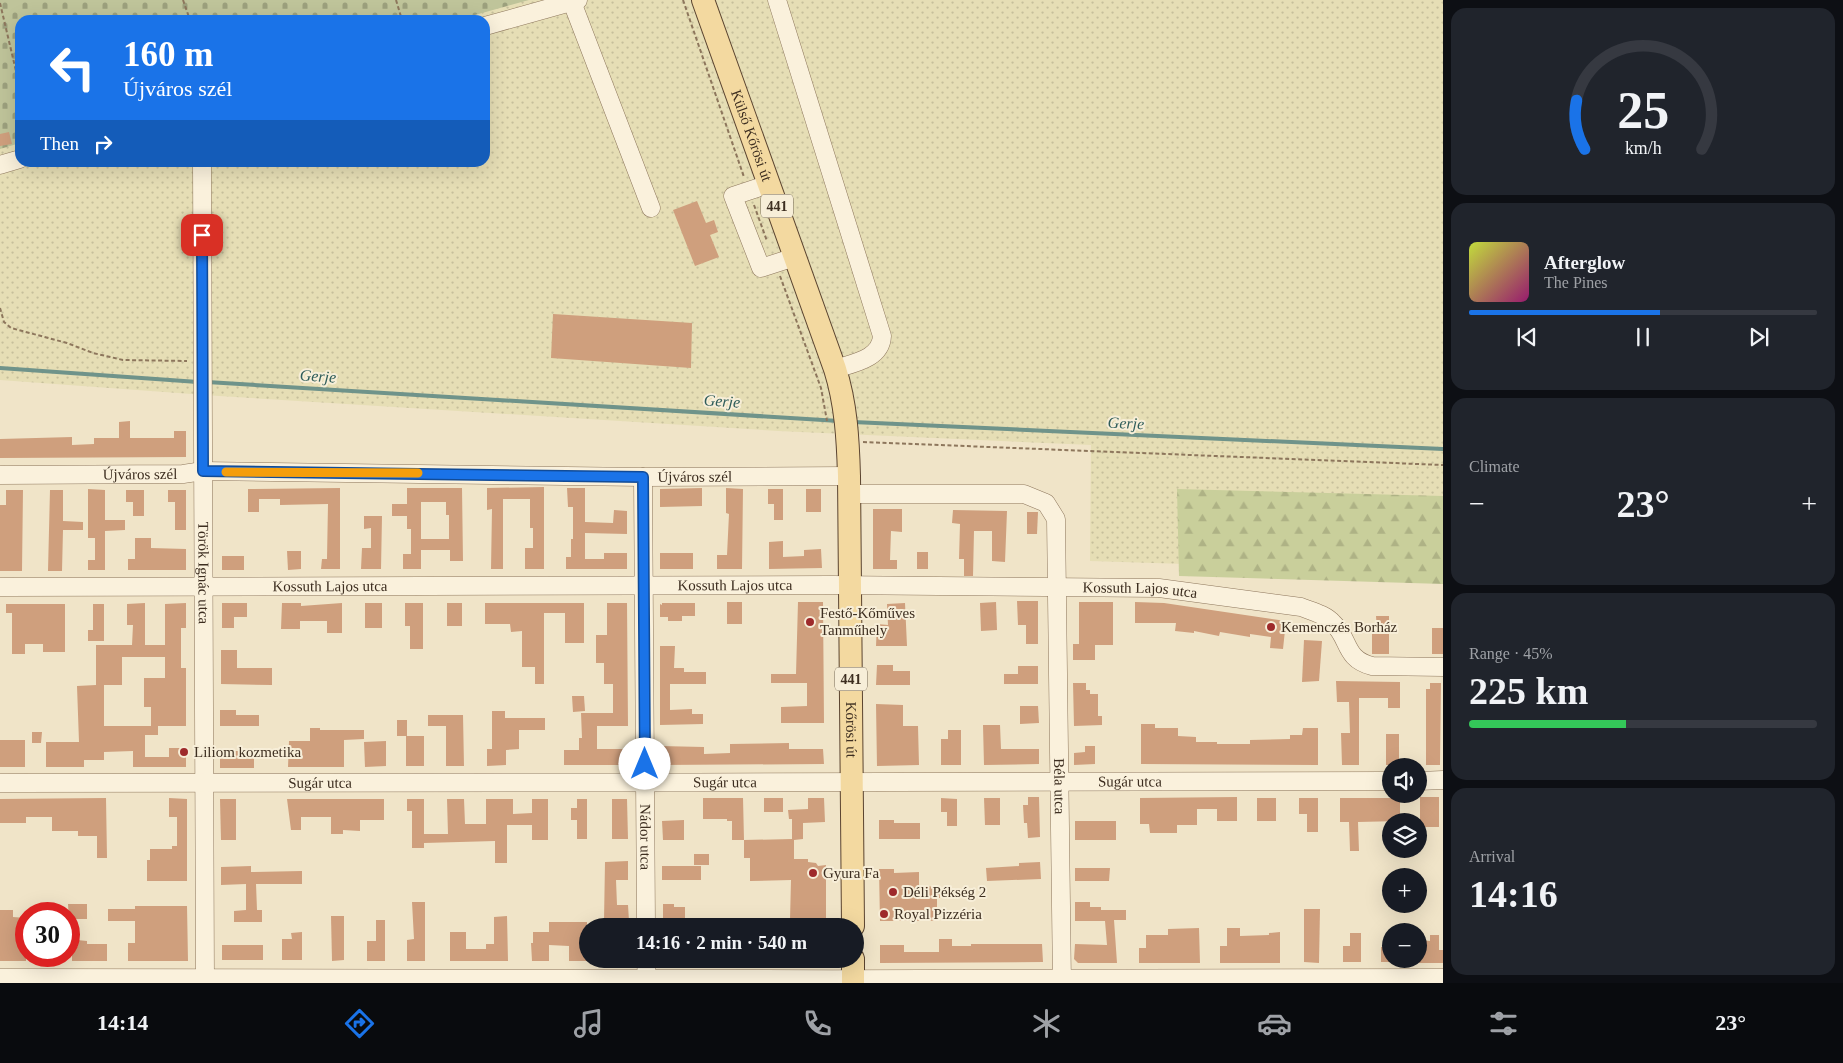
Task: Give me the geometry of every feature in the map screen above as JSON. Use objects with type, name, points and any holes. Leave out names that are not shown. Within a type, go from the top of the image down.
[{"type":"main road","name":"Külső Kőrösi út","points":[[707,1],[769,184],[835,369],[841,388],[847,429]]},
{"type":"main road","name":"Kőrösi út","points":[[847,429],[853,918]]},
{"type":"street","points":[[777,0],[882,336],[875,352],[864,360],[835,369]]},
{"type":"street","points":[[490,25],[575,1],[651,208]]},
{"type":"street","points":[[0,165],[15,160]]},
{"type":"street","name":"Török Ignác utca","points":[[202,167],[206,981]]},
{"type":"street","points":[[769,184],[734,196],[760,268],[795,257]]},
{"type":"street","name":"Újváros szél","points":[[0,475],[183,474],[203,471],[643,477],[1024,494],[1046,503],[1056,519],[1057,589]]},
{"type":"street","name":"Nádor utca","points":[[643,477],[646,918]]},
{"type":"street","name":"Kossuth Lajos utca","points":[[0,587],[850,586],[1057,589],[1159,588],[1300,607],[1333,622],[1341,633],[1351,654],[1364,664],[1372,666],[1443,667]]},
{"type":"street","name":"Béla utca","points":[[1057,589],[1062,980]]},
{"type":"street","points":[[1427,781],[1443,780]]},
{"type":"street","name":"Sugár utca","points":[[0,783],[1382,781]]},
{"type":"street","points":[[646,968],[647,982]]},
{"type":"street","points":[[0,978],[206,981],[647,982],[853,973],[1062,980],[1443,978]]},
{"type":"path","points":[[183,0],[188,15]]},
{"type":"path","points":[[396,0],[400,15]]},
{"type":"path","points":[[0,2],[15,66]]},
{"type":"path","points":[[0,308],[4,322],[11,328],[67,343],[93,353],[123,360],[180,359],[202,365]]},
{"type":"path","points":[[847,429],[1443,465]]},
{"type":"shaded area","points":[[0,0],[1443,0],[1443,572],[1090,561],[1091,445],[778,431],[219,396],[0,380]]},
{"type":"green space","points":[[0,0],[529,0],[475,15],[15,15],[15,144],[0,149]]},
{"type":"green space","points":[[1177,489],[1443,496],[1443,584],[1179,576]]},
{"type":"building","points":[[9,132],[12,144],[0,146],[0,134]]},
{"type":"building","points":[[697,201],[706,223],[714,220],[718,232],[710,235],[719,257],[695,266],[673,210]]},
{"type":"building","points":[[553,314],[692,323],[691,368],[551,358]]},
{"type":"building","points":[[130,421],[130,438],[174,438],[174,431],[186,431],[186,457],[0,458],[0,439],[72,437],[72,445],[94,444],[94,438],[119,438],[119,422]]},
{"type":"building","points":[[544,487],[544,569],[525,569],[525,548],[533,548],[533,528],[530,528],[530,499],[503,499],[503,569],[491,569],[492,509],[487,510],[487,488]]},
{"type":"building","points":[[340,488],[340,569],[321,569],[322,559],[327,559],[328,504],[280,505],[280,499],[259,499],[259,512],[248,512],[248,489]]},
{"type":"building","points":[[407,488],[462,488],[463,561],[450,561],[450,550],[421,550],[421,569],[403,569],[403,554],[411,554],[411,529],[407,529],[407,516],[392,516],[392,504],[407,504]],"holes":[[[421,502],[446,502],[446,515],[449,515],[449,539],[421,539]]]},
{"type":"building","points":[[567,488],[585,488],[585,522],[613,523],[614,510],[627,511],[627,534],[585,533],[585,559],[604,559],[604,553],[627,553],[627,569],[566,569],[566,557],[571,557],[571,539],[573,539],[573,507],[568,507]]},
{"type":"building","points":[[702,488],[702,506],[660,507],[660,489]]},
{"type":"building","points":[[726,488],[743,489],[742,569],[717,569],[717,555],[727,555],[729,514],[726,513]]},
{"type":"building","points":[[88,489],[105,490],[105,520],[125,520],[125,530],[105,531],[105,570],[88,570],[88,560],[95,560],[95,538],[88,538]]},
{"type":"building","points":[[768,489],[783,489],[783,520],[774,520],[774,504],[768,504]]},
{"type":"building","points":[[806,489],[821,489],[821,512],[806,512]]},
{"type":"building","points":[[6,490],[23,490],[22,571],[0,571],[0,505],[6,505]]},
{"type":"building","points":[[50,490],[63,490],[63,521],[83,522],[83,530],[63,530],[62,571],[48,571]]},
{"type":"building","points":[[126,490],[144,490],[144,516],[133,516],[133,502],[126,502]]},
{"type":"building","points":[[168,490],[186,490],[186,530],[175,530],[175,502],[168,502]]},
{"type":"building","points":[[873,509],[902,509],[902,532],[891,531],[890,560],[897,560],[897,569],[873,569]]},
{"type":"building","points":[[953,510],[1007,511],[1005,562],[992,561],[992,531],[974,531],[973,576],[964,576],[964,559],[959,559],[960,524],[952,523]]},
{"type":"building","points":[[1027,512],[1038,512],[1037,534],[1027,534]]},
{"type":"building","points":[[364,516],[382,516],[381,569],[361,569],[362,548],[371,548],[371,528],[364,529]]},
{"type":"building","points":[[135,538],[151,538],[151,548],[186,549],[186,570],[128,570],[128,559],[135,559]]},
{"type":"building","points":[[783,541],[783,557],[804,556],[804,550],[821,549],[822,568],[769,569],[769,542]]},
{"type":"building","points":[[287,551],[301,551],[301,569],[288,570]]},
{"type":"building","points":[[917,552],[928,552],[928,569],[917,569]]},
{"type":"building","points":[[660,553],[693,553],[693,569],[660,569]]},
{"type":"building","points":[[222,556],[244,556],[244,570],[222,570]]},
{"type":"building","points":[[1017,601],[1038,601],[1038,644],[1026,644],[1026,625],[1018,625]]},
{"type":"building","points":[[727,602],[742,602],[742,624],[727,624]]},
{"type":"building","points":[[798,602],[823,602],[824,723],[781,723],[781,707],[807,706],[807,683],[771,683],[771,674],[796,674]]},
{"type":"building","points":[[996,602],[997,630],[981,631],[980,603]]},
{"type":"building","points":[[1079,602],[1113,602],[1113,645],[1095,645],[1095,660],[1073,660],[1073,644],[1079,644]]},
{"type":"building","points":[[1135,602],[1164,603],[1286,621],[1283,649],[1270,648],[1271,637],[1250,634],[1250,637],[1220,632],[1219,636],[1194,631],[1194,633],[1175,631],[1176,623],[1135,623]]},
{"type":"building","points":[[145,603],[145,645],[165,645],[165,604],[186,603],[186,628],[181,628],[181,668],[186,668],[186,726],[158,726],[158,735],[145,735],[145,757],[169,757],[169,748],[186,748],[186,767],[133,767],[133,751],[104,752],[104,760],[84,760],[84,767],[46,767],[46,742],[79,742],[77,686],[96,685],[96,645],[132,645],[133,625],[127,625],[127,604]],"holes":[[[122,657],[165,657],[165,678],[144,678],[144,707],[151,707],[151,726],[104,726],[104,685],[122,685]]]},
{"type":"building","points":[[222,603],[247,603],[247,617],[234,617],[234,628],[222,628]]},
{"type":"building","points":[[282,603],[301,603],[301,606],[342,603],[342,633],[327,633],[327,621],[300,621],[300,629],[281,629]]},
{"type":"building","points":[[365,603],[382,603],[382,628],[365,628]]},
{"type":"building","points":[[405,603],[423,603],[423,649],[410,649],[410,626],[405,626]]},
{"type":"building","points":[[447,603],[462,603],[462,626],[447,626]]},
{"type":"building","points":[[485,603],[584,603],[584,643],[565,643],[565,613],[544,613],[544,684],[535,684],[535,667],[522,667],[522,631],[511,632],[510,624],[485,624]]},
{"type":"building","points":[[607,603],[627,603],[628,726],[597,726],[597,749],[628,749],[628,765],[564,765],[564,750],[579,750],[579,738],[582,738],[581,713],[613,713],[613,684],[604,684],[604,663],[596,663],[596,635],[607,635]]},
{"type":"building","points":[[662,603],[695,603],[695,616],[682,616],[682,621],[668,621],[668,617],[660,617],[660,604],[662,605]]},
{"type":"building","points":[[905,603],[907,646],[876,646],[877,624],[888,625],[887,604]]},
{"type":"building","points":[[6,604],[65,604],[65,652],[43,652],[43,644],[25,644],[25,654],[12,654],[12,613],[6,613]]},
{"type":"building","points":[[93,604],[104,604],[104,641],[88,641],[88,630],[93,630]]},
{"type":"building","points":[[1376,616],[1389,616],[1389,654],[1372,654],[1372,630],[1377,630]]},
{"type":"building","points":[[1432,628],[1443,628],[1443,654],[1432,654]]},
{"type":"building","points":[[1304,640],[1322,641],[1319,681],[1302,682]]},
{"type":"building","points":[[660,646],[675,646],[674,668],[684,668],[684,672],[706,672],[706,684],[670,684],[670,710],[692,709],[692,714],[703,714],[703,724],[660,725]]},
{"type":"building","points":[[221,650],[237,650],[237,668],[272,668],[272,685],[221,684]]},
{"type":"building","points":[[877,665],[893,665],[893,671],[910,671],[910,685],[876,685]]},
{"type":"building","points":[[1018,666],[1038,666],[1038,684],[1004,684],[1004,674],[1018,674]]},
{"type":"building","points":[[1336,681],[1400,682],[1400,708],[1388,708],[1388,698],[1359,698],[1359,765],[1342,765],[1341,733],[1350,733],[1349,702],[1337,702]]},
{"type":"building","points":[[1073,683],[1086,683],[1086,690],[1090,690],[1090,694],[1098,694],[1098,716],[1102,716],[1102,725],[1074,726]]},
{"type":"building","points":[[1430,683],[1441,683],[1440,765],[1427,765],[1426,758],[1426,689],[1430,689]]},
{"type":"building","points":[[572,696],[584,696],[585,711],[573,712]]},
{"type":"building","points":[[876,704],[903,705],[903,726],[918,726],[919,765],[877,766]]},
{"type":"building","points":[[1020,706],[1038,706],[1039,723],[1020,724]]},
{"type":"building","points":[[220,710],[236,710],[236,715],[259,715],[259,726],[220,726]]},
{"type":"building","points":[[492,711],[505,711],[505,718],[545,718],[545,730],[519,730],[519,749],[506,750],[506,765],[487,766],[487,749],[492,749]]},
{"type":"building","points":[[428,715],[463,715],[464,766],[446,766],[446,726],[428,726]]},
{"type":"building","points":[[397,720],[407,720],[407,736],[397,736]]},
{"type":"building","points":[[1141,724],[1155,724],[1155,728],[1178,728],[1178,736],[1196,737],[1196,742],[1217,742],[1217,744],[1250,744],[1250,740],[1290,739],[1290,735],[1302,735],[1303,728],[1318,728],[1318,765],[1141,764]]},
{"type":"building","points":[[983,725],[1000,725],[1001,749],[1039,749],[1039,764],[984,765]]},
{"type":"building","points":[[310,728],[320,728],[320,730],[364,730],[364,739],[344,740],[344,767],[288,767],[289,741],[310,741]]},
{"type":"building","points":[[948,730],[961,730],[961,765],[941,765],[941,739],[948,739]]},
{"type":"building","points":[[32,732],[42,732],[41,743],[32,743]]},
{"type":"building","points":[[1386,734],[1399,734],[1399,758],[1386,758]]},
{"type":"building","points":[[406,736],[424,736],[424,766],[406,766]]},
{"type":"building","points":[[0,740],[25,740],[25,767],[0,767]]},
{"type":"building","points":[[386,741],[386,766],[365,767],[364,742]]},
{"type":"building","points":[[789,743],[789,749],[823,749],[824,764],[660,765],[660,746],[704,747],[704,754],[730,753],[730,744]]},
{"type":"building","points":[[1085,746],[1095,746],[1095,764],[1074,765],[1074,753],[1085,752]]},
{"type":"building","points":[[220,751],[242,751],[242,758],[254,758],[254,768],[220,768]]},
{"type":"building","points":[[1028,797],[1039,797],[1040,837],[1028,838],[1027,823],[1024,823],[1023,805],[1028,805]]},
{"type":"building","points":[[1237,797],[1237,821],[1217,821],[1217,809],[1197,809],[1197,825],[1177,825],[1177,833],[1150,833],[1149,824],[1140,824],[1140,798]]},
{"type":"building","points":[[1427,797],[1439,797],[1439,827],[1427,827],[1427,813],[1420,813],[1420,803],[1427,803]]},
{"type":"building","points":[[106,798],[107,858],[97,858],[97,836],[78,836],[78,831],[52,831],[52,817],[26,817],[26,823],[0,823],[0,799]]},
{"type":"building","points":[[169,798],[187,799],[187,881],[147,881],[147,860],[150,860],[150,849],[172,849],[172,846],[177,846],[177,817],[169,817]]},
{"type":"building","points":[[703,798],[743,798],[744,840],[732,840],[732,821],[727,821],[727,819],[703,819]]},
{"type":"building","points":[[764,798],[783,798],[783,812],[764,812]]},
{"type":"building","points":[[808,798],[824,798],[825,822],[803,823],[803,839],[794,840],[794,859],[808,859],[808,862],[816,863],[818,866],[826,865],[826,918],[790,918],[791,880],[750,881],[750,858],[744,858],[744,840],[792,839],[792,819],[789,819],[788,810],[808,809]]},
{"type":"building","points":[[941,798],[957,799],[957,826],[947,826],[947,812],[941,812]]},
{"type":"building","points":[[984,798],[1000,798],[1000,825],[985,825]]},
{"type":"building","points":[[1257,798],[1276,798],[1276,821],[1257,821]]},
{"type":"building","points":[[1299,798],[1318,798],[1318,832],[1307,832],[1307,814],[1299,814]]},
{"type":"building","points":[[1340,798],[1382,798],[1382,803],[1400,803],[1400,813],[1382,813],[1382,821],[1358,822],[1359,851],[1350,851],[1349,822],[1340,822]]},
{"type":"building","points":[[220,799],[236,799],[236,840],[221,840]]},
{"type":"building","points":[[287,799],[384,799],[384,820],[360,820],[360,831],[343,830],[343,834],[331,834],[331,817],[301,817],[301,830],[291,830]]},
{"type":"building","points":[[407,799],[424,799],[424,834],[448,834],[447,799],[464,799],[465,824],[486,824],[486,799],[513,799],[513,814],[532,813],[532,799],[548,799],[548,840],[532,840],[532,825],[507,825],[507,863],[495,863],[495,841],[424,843],[424,848],[412,848],[412,811],[407,811]]},
{"type":"building","points":[[577,799],[587,799],[587,839],[577,839],[577,820],[571,820],[571,808],[577,808]]},
{"type":"building","points":[[612,799],[627,799],[628,839],[612,839]]},
{"type":"building","points":[[684,820],[684,840],[663,840],[662,821]]},
{"type":"building","points":[[879,820],[894,820],[894,823],[920,823],[920,839],[879,839]]},
{"type":"building","points":[[1075,821],[1116,821],[1116,840],[1075,840]]},
{"type":"building","points":[[694,854],[709,854],[709,865],[694,865]]},
{"type":"building","points":[[628,861],[628,880],[616,880],[617,905],[628,905],[629,918],[604,918],[605,862]]},
{"type":"building","points":[[1040,862],[1041,879],[987,881],[986,868],[1019,866],[1019,863]]},
{"type":"building","points":[[251,866],[251,872],[302,871],[302,884],[256,884],[257,910],[262,910],[262,922],[234,922],[234,911],[246,910],[246,884],[221,885],[221,867]]},
{"type":"building","points":[[662,866],[701,866],[701,880],[662,880]]},
{"type":"building","points":[[1075,868],[1110,868],[1109,881],[1075,881]]},
{"type":"building","points":[[879,869],[894,869],[894,873],[919,872],[919,887],[940,886],[940,898],[937,898],[937,921],[880,921]]},
{"type":"building","points":[[412,902],[425,902],[425,961],[407,961],[407,940],[414,939]]},
{"type":"building","points":[[1075,902],[1090,902],[1090,907],[1101,907],[1101,910],[1126,910],[1126,920],[1114,920],[1117,963],[1078,963],[1074,959],[1075,944],[1107,945],[1105,921],[1075,921]]},
{"type":"building","points":[[80,904],[87,904],[87,919],[80,919]]},
{"type":"building","points":[[663,904],[685,907],[685,918],[663,918]]},
{"type":"building","points":[[135,906],[187,906],[188,961],[128,961],[128,943],[135,943],[135,921],[108,921],[108,909],[135,909]]},
{"type":"building","points":[[1304,909],[1320,909],[1319,963],[1304,962]]},
{"type":"building","points":[[0,910],[13,910],[13,917],[15,917],[15,961],[0,961]]},
{"type":"building","points":[[331,916],[344,916],[344,960],[332,961]]},
{"type":"building","points":[[507,916],[508,961],[450,961],[450,932],[466,932],[466,949],[486,949],[486,944],[494,944],[494,917]]},
{"type":"building","points":[[376,920],[385,920],[385,961],[367,961],[367,941],[376,941]]},
{"type":"building","points":[[549,922],[579,922],[579,961],[569,961],[569,946],[549,945],[549,961],[532,961],[531,943],[533,943],[533,932],[549,932]]},
{"type":"building","points":[[1199,928],[1200,963],[1139,963],[1139,948],[1146,948],[1146,935],[1168,935],[1168,929]]},
{"type":"building","points":[[1227,928],[1240,928],[1240,936],[1269,935],[1269,933],[1280,932],[1280,963],[1220,963],[1220,946],[1227,946]]},
{"type":"building","points":[[302,932],[302,960],[282,960],[282,939],[292,939],[291,933]]},
{"type":"building","points":[[1350,933],[1361,933],[1361,962],[1343,962],[1343,946],[1350,946]]},
{"type":"building","points":[[1430,935],[1439,935],[1439,950],[1443,950],[1443,963],[1427,963],[1427,941],[1430,941]]},
{"type":"building","points":[[939,939],[952,939],[952,946],[971,946],[971,944],[1042,944],[1043,962],[880,963],[880,945],[904,945],[904,952],[939,952]]},
{"type":"building","points":[[80,940],[87,941],[87,944],[107,944],[107,961],[80,961]]},
{"type":"building","points":[[222,945],[263,945],[263,960],[222,960]]},
{"type":"waterway","name":"Gerje","points":[[0,368],[198,382]]},
{"type":"waterway","name":"Gerje","points":[[207,382],[839,421]]},
{"type":"waterway","name":"Gerje","points":[[853,422],[1443,449]]},
{"type":"slow traffic","points":[[226,472],[418,473]]},
{"type":"place","name":"Festő-Kőműves Tanműhely","points":[[810,622]]},
{"type":"place","name":"Kemenczés Borház","points":[[1271,627]]},
{"type":"place","name":"Liliom kozmetika","points":[[184,752]]},
{"type":"place","name":"Gyura Fa","points":[[813,873]]},
{"type":"place","name":"Déli Pékség 2","points":[[893,892]]},
{"type":"place","name":"Royal Pizzéria","points":[[884,914]]},
{"type":"route","points":[[202,235],[203,471],[643,477],[645,764]]}]
